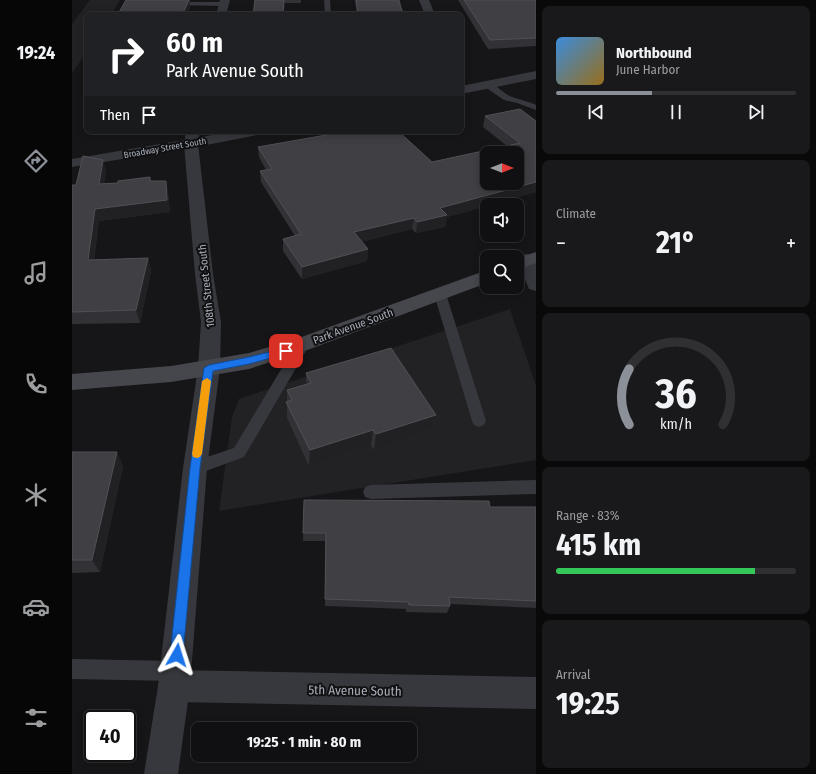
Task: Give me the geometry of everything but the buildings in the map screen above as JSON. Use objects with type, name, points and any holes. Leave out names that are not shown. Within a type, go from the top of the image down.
[{"type":"main road","name":"Park Avenue South","points":[[72,382],[142,377],[249,361],[304,344],[480,279]]},
{"type":"street","points":[[424,0],[429,12]]},
{"type":"street","points":[[222,12],[224,2]]},
{"type":"street","points":[[464,89],[536,75]]},
{"type":"street","name":"Broadway Street South","points":[[72,163],[192,138],[229,134]]},
{"type":"street","name":"108th Street South","points":[[161,774],[175,678],[195,468],[209,368],[211,322],[204,274],[192,138]]},
{"type":"street","points":[[526,260],[536,285]]},
{"type":"street","name":"5th Avenue South","points":[[175,678],[536,693]]},
{"type":"lane","points":[[327,0],[328,12]]},
{"type":"lane","points":[[168,4],[224,2]]},
{"type":"lane","points":[[488,85],[507,98],[520,101],[536,108]]},
{"type":"lane","points":[[520,101],[536,98]]},
{"type":"lane","points":[[440,294],[479,421]]},
{"type":"lane","points":[[195,468],[239,453],[304,344]]},
{"type":"lane","points":[[372,492],[536,487]]},
{"type":"lane","points":[[72,669],[175,678]]},
{"type":"shaded area","points":[[90,0],[120,0],[113,12],[84,12],[84,56],[72,73],[72,24]]},
{"type":"shaded area","points":[[510,309],[536,386],[536,460],[219,511],[232,417],[239,399]]},
{"type":"slow traffic","points":[[197,454],[207,381]]},
{"type":"route","points":[[177,655],[195,468],[209,368],[249,361],[286,351]]}]
